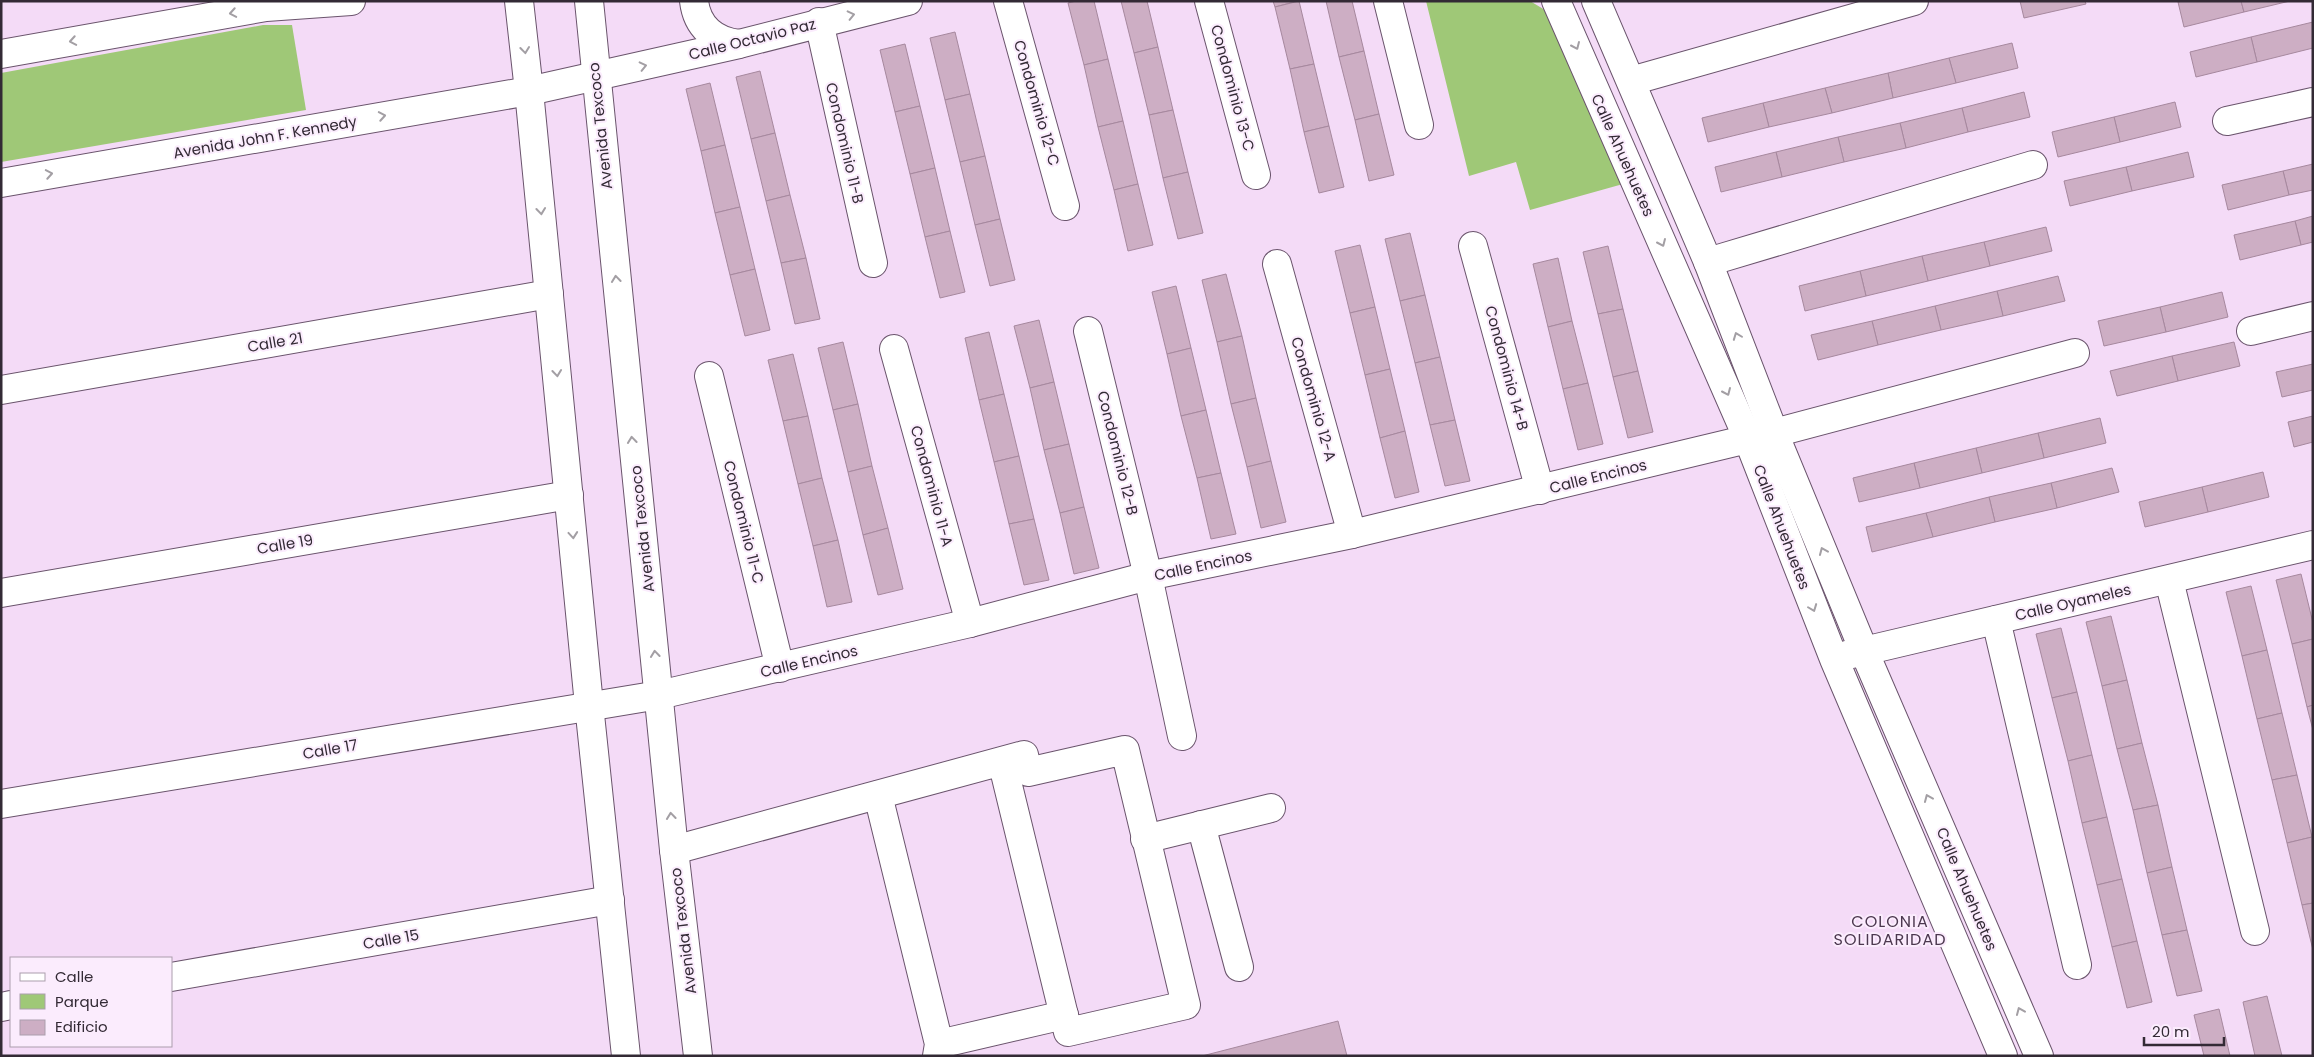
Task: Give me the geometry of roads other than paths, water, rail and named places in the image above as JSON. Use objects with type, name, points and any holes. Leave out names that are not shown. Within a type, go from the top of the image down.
[{"type":"street","points":[[1,54],[266,7],[352,1]]},
{"type":"street","points":[[519,1],[530,90],[589,705],[626,1056]]},
{"type":"street","name":"Avenida Texcoco","points":[[588,1],[674,850],[698,1056]]},
{"type":"street","points":[[694,1],[699,21],[706,31],[721,40],[739,44]]},
{"type":"street","name":"Calle Octavio Paz","points":[[530,90],[739,44],[819,22],[908,1]]},
{"type":"street","name":"Condominio 12-C","points":[[1008,1],[1066,206]]},
{"type":"street","name":"Condominio 13-C","points":[[1209,1],[1256,176]]},
{"type":"street","points":[[1388,1],[1419,125]]},
{"type":"street","name":"Calle Ahuehuetes","points":[[1556,1],[1748,439],[1834,659],[2002,1056]]},
{"type":"street","name":"Calle Ahuehuetes","points":[[1596,1],[1708,262],[1774,433],[1864,651],[2040,1056]]},
{"type":"street","points":[[1631,81],[1914,1]]},
{"type":"street","name":"Condominio 11-B","points":[[819,22],[873,263]]},
{"type":"street","name":"Avenida John F. Kennedy","points":[[1,183],[530,90]]},
{"type":"street","points":[[2227,121],[2313,102]]},
{"type":"street","points":[[1708,262],[2033,165]]},
{"type":"street","name":"Condominio 14-B","points":[[1473,246],[1540,490]]},
{"type":"street","name":"Condominio 12-A","points":[[1277,264],[1352,534]]},
{"type":"street","name":"Calle 21","points":[[1,390],[549,294]]},
{"type":"street","points":[[2251,331],[2313,316]]},
{"type":"street","name":"Condominio 12-B","points":[[1088,330],[1148,576],[1182,736]]},
{"type":"street","name":"Condominio 11-A","points":[[894,349],[970,623]]},
{"type":"street","points":[[1774,433],[2075,353]]},
{"type":"street","name":"Condominio 11-C","points":[[709,376],[780,668]]},
{"type":"street","name":"Calle Encinos","points":[[659,695],[970,623],[1148,576],[1352,534],[1748,439]]},
{"type":"street","name":"Calle 19","points":[[1,593],[569,495]]},
{"type":"street","name":"Calle Oyameles","points":[[1834,659],[2313,545]]},
{"type":"street","points":[[2169,580],[2255,931]]},
{"type":"street","points":[[1996,620],[2077,965]]},
{"type":"street","name":"Calle 17","points":[[1,804],[589,705],[659,695]]},
{"type":"street","points":[[674,850],[1024,755],[1028,772],[1125,750],[1186,1005],[1068,1032],[1002,761]]},
{"type":"street","points":[[878,794],[938,1050],[1064,1015]]},
{"type":"street","points":[[1145,839],[1271,808]]},
{"type":"street","points":[[1201,825],[1239,966]]},
{"type":"street","name":"Calle 15","points":[[172,977],[610,900]]},
{"type":"district","name":"COLONIA SOLIDARIDAD","points":[[1890,930]]}]
